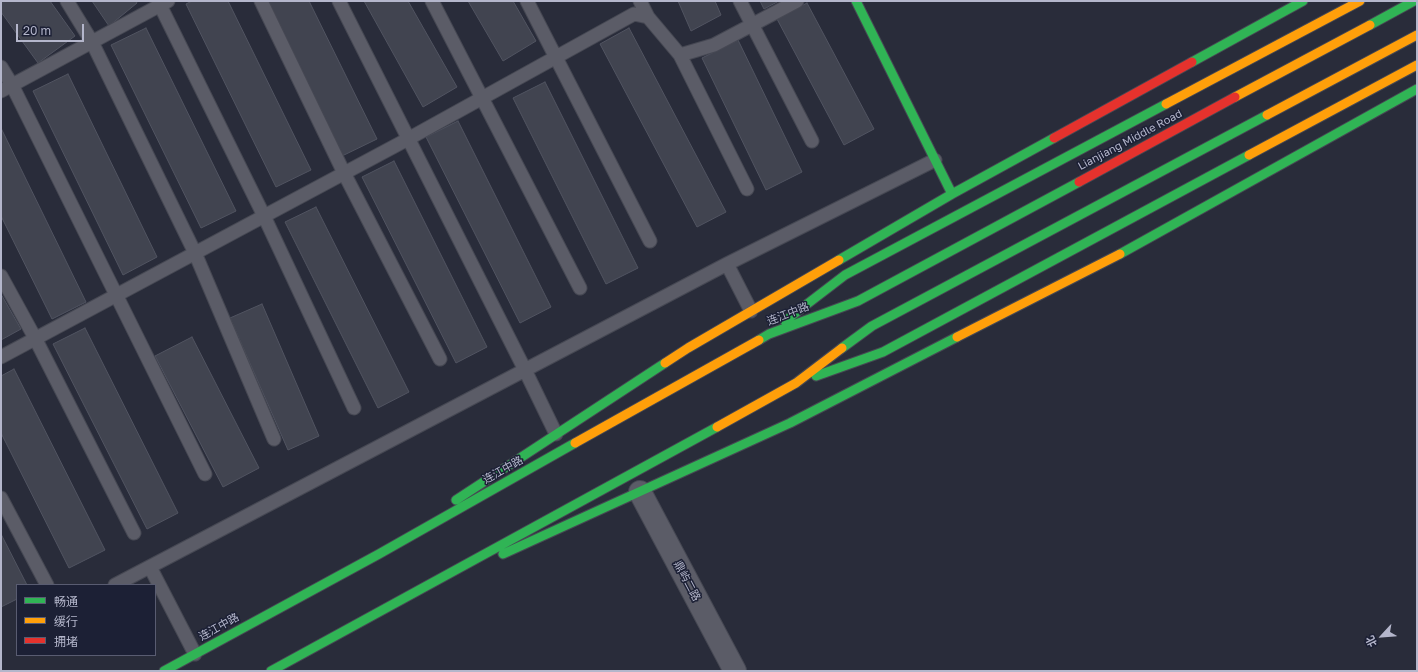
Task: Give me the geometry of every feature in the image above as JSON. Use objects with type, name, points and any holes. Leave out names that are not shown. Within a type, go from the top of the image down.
[{"type":"main road","points":[[856,1],[952,194]]},
{"type":"main road","points":[[379,554],[556,434],[688,348],[952,194],[1303,1]]},
{"type":"main road","points":[[769,334],[844,275],[1360,1]]},
{"type":"main road","name":"Lianjiang Middle Road","points":[[858,301],[1414,1]]},
{"type":"main road","points":[[271,671],[796,383],[872,326],[1417,35]]},
{"type":"main road","points":[[796,383],[883,352],[1417,65]]},
{"type":"main road","points":[[407,596],[790,423],[1132,248],[1417,89]]},
{"type":"main road","name":"连江中路","points":[[164,671],[379,554],[769,334],[858,301]]},
{"type":"street","name":"鼎屿二路","points":[[640,492],[735,671]]},
{"type":"lane","points":[[67,1],[92,42],[195,253],[274,439]]},
{"type":"lane","points":[[261,1],[344,173],[440,359]]},
{"type":"lane","points":[[339,1],[556,434]]},
{"type":"lane","points":[[432,1],[580,288]]},
{"type":"lane","points":[[527,1],[650,241]]},
{"type":"lane","points":[[640,1],[648,17],[680,55],[747,189]]},
{"type":"lane","points":[[740,1],[812,141]]},
{"type":"lane","points":[[680,55],[714,45],[797,1]]},
{"type":"lane","points":[[6,88],[92,42],[162,2],[354,408]]},
{"type":"lane","points":[[1,357],[408,139],[634,14],[648,17]]},
{"type":"lane","points":[[1,67],[6,88],[116,295],[205,474]]},
{"type":"lane","points":[[117,584],[727,264],[936,160]]},
{"type":"lane","points":[[727,264],[751,311]]},
{"type":"lane","points":[[1,276],[35,338],[134,533]]},
{"type":"lane","points":[[1,498],[46,584]]},
{"type":"lane","points":[[150,567],[195,654]]},
{"type":"building","points":[[1,1],[50,1],[75,36],[38,63],[1,12]]},
{"type":"building","points":[[92,1],[136,1],[137,3],[109,26]]},
{"type":"building","points":[[192,1],[228,1],[311,170],[276,187],[186,4]]},
{"type":"building","points":[[266,1],[309,1],[377,139],[342,156]]},
{"type":"building","points":[[364,1],[408,1],[457,87],[423,107]]},
{"type":"building","points":[[468,1],[513,1],[536,41],[503,61]]},
{"type":"building","points":[[678,1],[715,1],[721,15],[691,31]]},
{"type":"building","points":[[760,1],[779,1],[764,9]]},
{"type":"building","points":[[807,3],[874,129],[844,145],[777,19]]},
{"type":"building","points":[[146,28],[236,211],[201,228],[111,45]]},
{"type":"building","points":[[629,28],[726,212],[697,227],[600,44]]},
{"type":"building","points":[[738,40],[802,172],[766,190],[702,58]]},
{"type":"building","points":[[68,74],[157,257],[123,275],[33,91]]},
{"type":"building","points":[[545,82],[638,268],[606,284],[513,98]]},
{"type":"building","points":[[458,121],[551,307],[520,323],[426,137]]},
{"type":"building","points":[[1,128],[86,302],[52,319],[1,216]]},
{"type":"building","points":[[394,161],[487,347],[456,363],[362,177]]},
{"type":"building","points":[[316,207],[409,392],[378,408],[285,222]]},
{"type":"building","points":[[1,294],[21,329],[1,340]]},
{"type":"building","points":[[262,304],[319,436],[288,450],[230,318]]},
{"type":"building","points":[[85,328],[178,513],[147,529],[53,344]]},
{"type":"building","points":[[192,337],[259,468],[223,487],[155,356]]},
{"type":"building","points":[[14,369],[105,550],[69,568],[1,433],[1,376]]},
{"type":"building","points":[[1,534],[26,584],[16,584],[16,600],[1,607]]},
{"type":"traffic: fast","points":[[856,1],[952,194]]},
{"type":"traffic: fast","points":[[1192,62],[1303,1]]},
{"type":"traffic: fast","points":[[1370,25],[1414,1]]},
{"type":"traffic: fast","points":[[1120,254],[1417,89]]},
{"type":"traffic: fast","points":[[785,321],[845,275],[1166,104]]},
{"type":"traffic: fast","points":[[842,348],[872,326],[1267,115]]},
{"type":"traffic: fast","points":[[839,260],[952,194],[1054,138]]},
{"type":"traffic: fast","points":[[816,376],[883,352],[1249,155]]},
{"type":"traffic: fast","points":[[759,340],[769,334],[858,301],[1079,182]]},
{"type":"traffic: fast","points":[[503,554],[790,423],[957,337]]},
{"type":"traffic: fast","points":[[456,500],[665,363]]},
{"type":"traffic: fast","points":[[271,671],[717,427]]},
{"type":"traffic: fast","points":[[164,671],[379,554],[575,443]]},
{"type":"traffic: slow","points":[[1166,104],[1360,1]]},
{"type":"traffic: slow","points":[[1235,97],[1370,25]]},
{"type":"traffic: slow","points":[[1267,115],[1417,35]]},
{"type":"traffic: slow","points":[[1249,155],[1417,65]]},
{"type":"traffic: slow","points":[[957,337],[1120,254]]},
{"type":"traffic: slow","points":[[665,363],[839,260]]},
{"type":"traffic: slow","points":[[575,443],[759,340]]},
{"type":"traffic: slow","points":[[717,427],[796,383],[842,348]]},
{"type":"traffic: jam","points":[[1054,138],[1192,62]]},
{"type":"traffic: jam","points":[[1079,182],[1235,97]]}]
